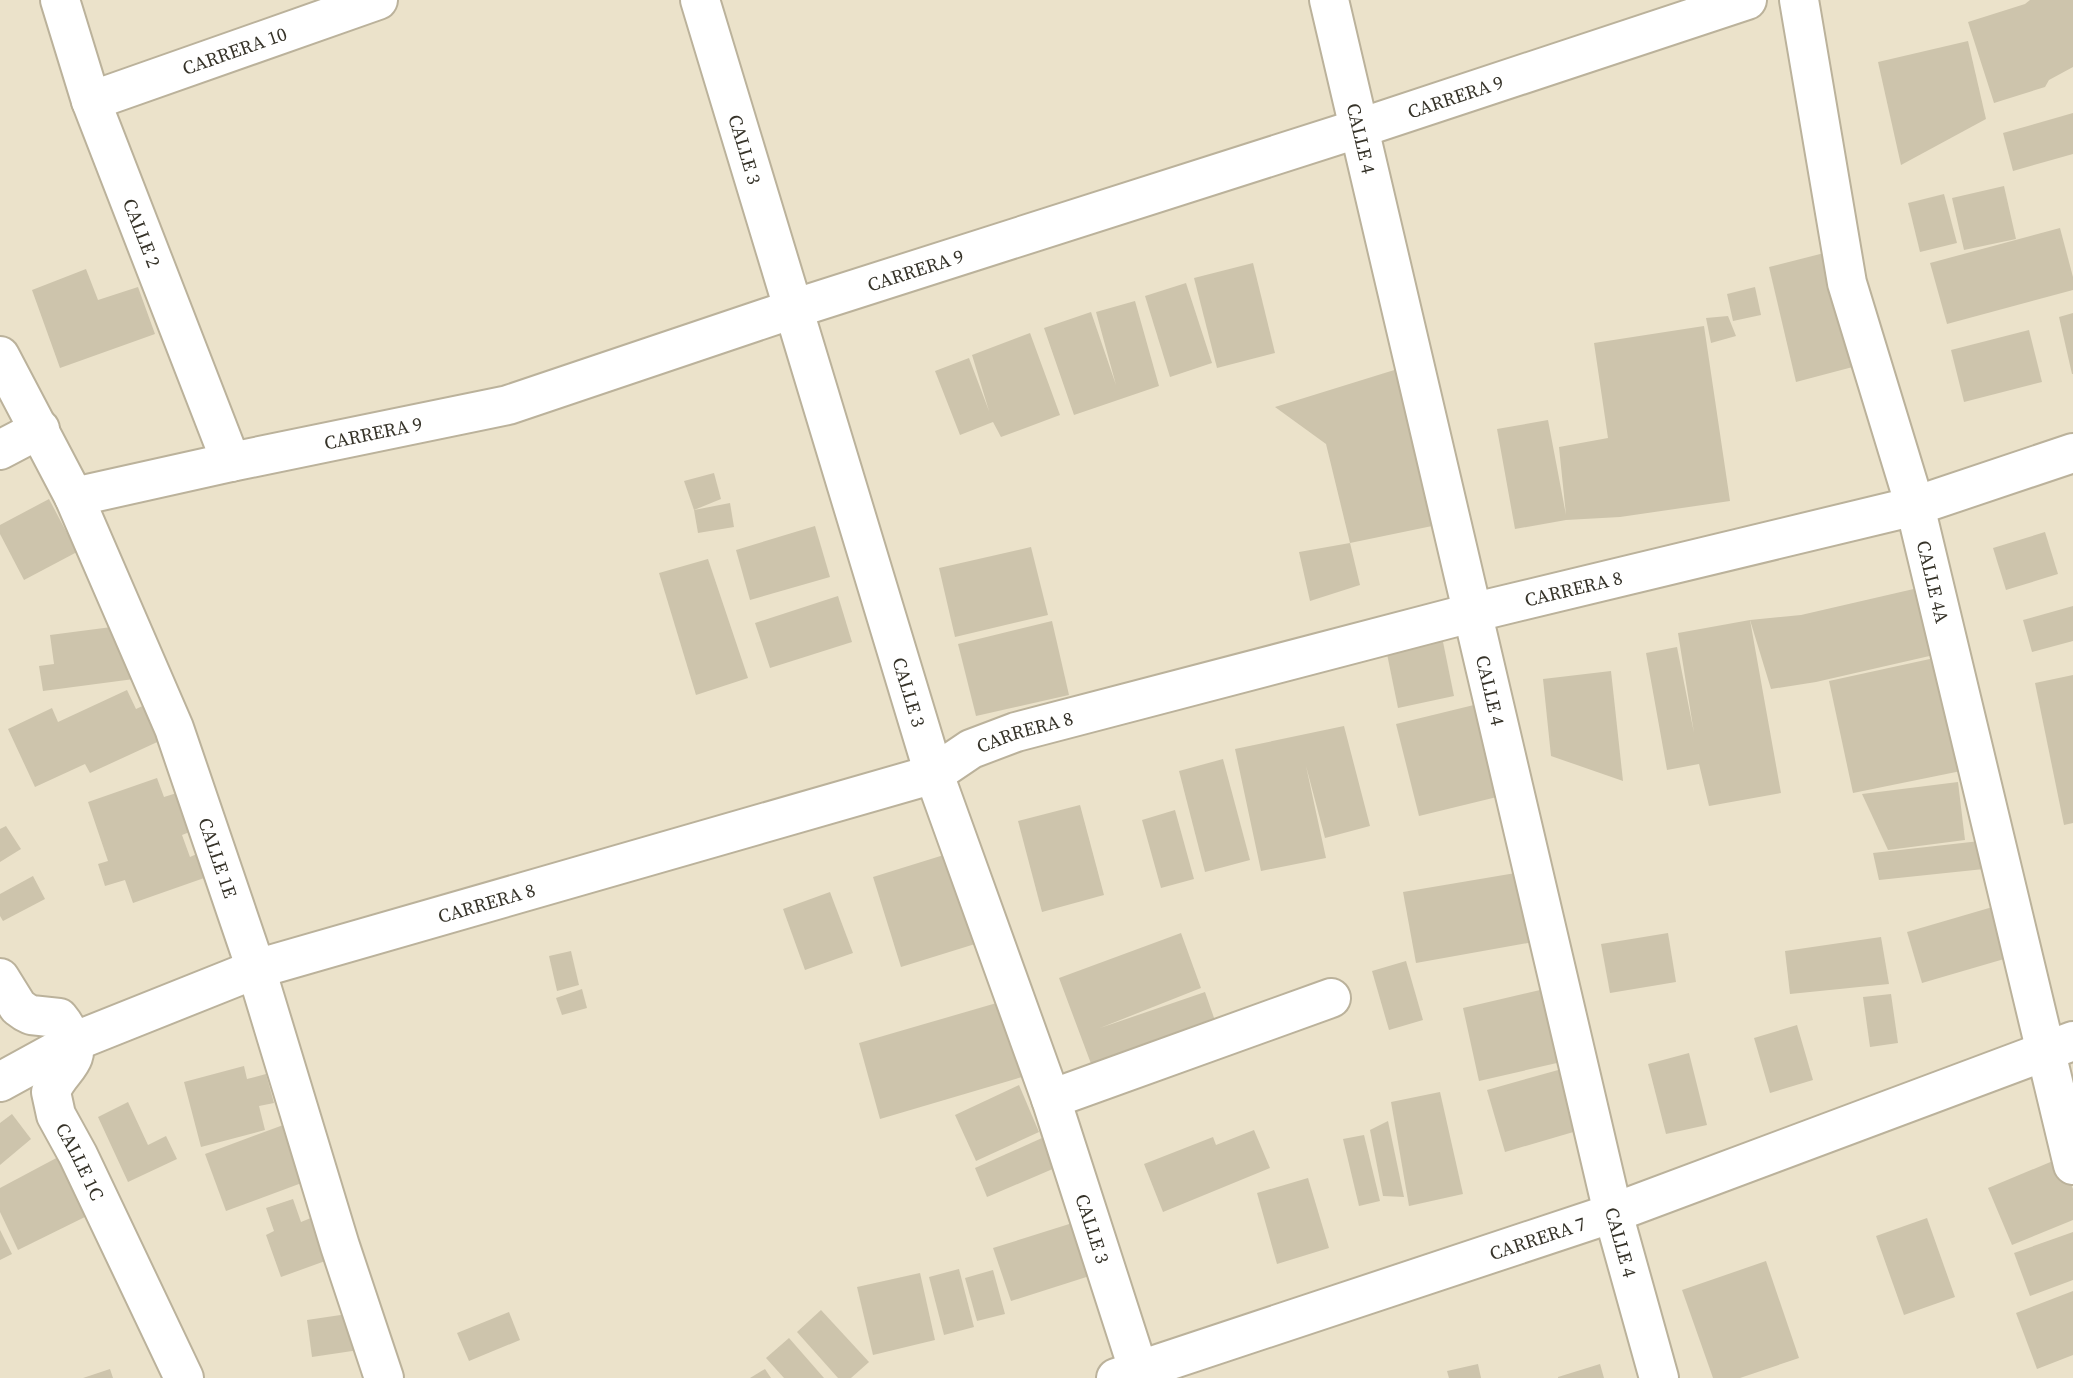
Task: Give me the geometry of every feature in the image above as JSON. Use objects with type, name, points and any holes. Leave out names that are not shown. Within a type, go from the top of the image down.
[{"type":"street","name":"CALLE 2","points":[[60,0],[91,101],[231,462]]},
{"type":"street","name":"CARRERA 10","points":[[91,101],[378,0]]},
{"type":"street","name":"CALLE 3","points":[[700,0],[934,774],[1051,1099],[1132,1376]]},
{"type":"street","name":"CALLE 4","points":[[1329,0],[1613,1213],[1659,1378]]},
{"type":"street","name":"CARRERA 9","points":[[74,497],[508,405],[793,309],[1360,128],[1747,0]]},
{"type":"street","name":"CALLE 4A","points":[[1799,0],[1847,283],[1915,506],[2059,1045],[2073,1165]]},
{"type":"street","name":"CALLE 1E","points":[[0,356],[74,497],[174,728],[256,969],[340,1246],[384,1378]]},
{"type":"street","points":[[0,450],[40,429]]},
{"type":"street","name":"CARRERA 8","points":[[0,1082],[64,1047],[256,969],[934,774],[971,749],[1016,732],[1471,613],[1915,506],[2073,453]]},
{"type":"street","points":[[0,978],[18,1007],[31,1015],[59,1018],[64,1047]]},
{"type":"street","points":[[1051,1099],[1331,998]]},
{"type":"street","name":"CARRERA 7","points":[[1132,1376],[1613,1213],[2059,1045]]},
{"type":"street","name":"CALLE 1C","points":[[64,1047],[76,1053],[61,1072],[51,1092],[56,1115],[78,1155],[184,1378]]},
{"type":"building","points":[[2030,0],[2073,0],[2073,67],[2049,80],[2045,87],[1994,103],[1968,22]]},
{"type":"building","points":[[1968,41],[1986,119],[1901,165],[1878,62]]},
{"type":"building","points":[[2073,113],[2073,154],[2013,171],[2003,133]]},
{"type":"building","points":[[2004,186],[2016,239],[1964,250],[1952,198]]},
{"type":"building","points":[[1944,194],[1957,243],[1920,252],[1908,203]]},
{"type":"building","points":[[2060,228],[2073,277],[2073,290],[1947,324],[1930,263]]},
{"type":"building","points":[[1836,250],[1864,364],[1796,382],[1769,267]]},
{"type":"building","points":[[1253,263],[1275,353],[1217,368],[1194,278]]},
{"type":"building","points":[[86,269],[98,300],[138,287],[155,334],[60,368],[32,290]]},
{"type":"building","points":[[1186,283],[1212,363],[1170,377],[1145,296]]},
{"type":"building","points":[[1755,287],[1761,315],[1733,321],[1727,294]]},
{"type":"building","points":[[1135,301],[1159,386],[1074,415],[1044,328],[1091,312],[1116,385],[1096,312]]},
{"type":"building","points":[[2073,313],[2073,374],[2072,374],[2059,317]]},
{"type":"building","points":[[1728,316],[1736,336],[1711,343],[1706,318]]},
{"type":"building","points":[[1704,326],[1730,501],[1620,517],[1566,520],[1515,529],[1497,429],[1548,420],[1566,515],[1559,447],[1608,438],[1594,343]]},
{"type":"building","points":[[2029,330],[2042,382],[1964,402],[1951,350]]},
{"type":"building","points":[[1030,333],[1060,415],[1001,437],[993,422],[960,435],[935,371],[969,358],[989,411],[972,355]]},
{"type":"building","points":[[1404,367],[1437,525],[1350,543],[1326,444],[1275,407]]},
{"type":"building","points":[[714,473],[721,499],[694,510],[684,481]]},
{"type":"building","points":[[49,499],[77,552],[24,580],[0,534],[0,525]]},
{"type":"building","points":[[730,503],[734,527],[698,533],[694,510]]},
{"type":"building","points":[[815,526],[830,577],[750,600],[736,550]]},
{"type":"building","points":[[2045,532],[2058,574],[2006,590],[1993,548]]},
{"type":"building","points":[[1350,543],[1360,585],[1310,601],[1299,552]]},
{"type":"building","points":[[1031,547],[1048,615],[955,637],[939,568]]},
{"type":"building","points":[[708,559],[748,678],[696,695],[659,573]]},
{"type":"building","points":[[1931,585],[1947,652],[1816,682],[1771,689],[1750,620],[1801,615]]},
{"type":"building","points":[[838,596],[852,642],[770,668],[755,623]]},
{"type":"building","points":[[2073,606],[2073,641],[2032,652],[2023,620]]},
{"type":"building","points":[[1750,620],[1781,793],[1709,806],[1699,764],[1667,770],[1646,653],[1677,647],[1694,733],[1678,633]]},
{"type":"building","points":[[1052,621],[1069,695],[976,716],[958,644]]},
{"type":"building","points":[[127,625],[134,679],[43,691],[39,666],[54,664],[50,635]]},
{"type":"building","points":[[1442,637],[1454,696],[1398,708],[1386,649]]},
{"type":"building","points":[[1939,657],[1961,771],[1853,793],[1829,681]]},
{"type":"building","points":[[1611,671],[1623,781],[1551,756],[1543,679]]},
{"type":"building","points":[[2073,675],[2073,823],[2064,825],[2035,683]]},
{"type":"building","points":[[127,690],[136,709],[149,703],[166,738],[90,773],[85,764],[35,787],[8,729],[52,708],[58,722]]},
{"type":"building","points":[[1478,704],[1501,796],[1419,816],[1396,724]]},
{"type":"building","points":[[1344,726],[1370,826],[1325,838],[1306,766],[1326,858],[1261,871],[1235,749]]},
{"type":"building","points":[[1223,759],[1250,860],[1205,872],[1179,771]]},
{"type":"building","points":[[157,778],[164,797],[183,791],[197,829],[182,835],[190,857],[199,853],[207,877],[133,903],[125,880],[105,886],[98,864],[108,861],[88,802]]},
{"type":"building","points":[[1958,782],[1965,840],[1888,850],[1862,794]]},
{"type":"building","points":[[1080,805],[1104,895],[1042,912],[1018,821]]},
{"type":"building","points":[[1175,810],[1194,879],[1161,888],[1142,820]]},
{"type":"building","points":[[6,826],[21,849],[0,862],[0,829]]},
{"type":"building","points":[[1980,841],[1984,869],[1879,880],[1873,853]]},
{"type":"building","points":[[947,854],[975,944],[901,967],[873,877]]},
{"type":"building","points":[[1527,871],[1539,941],[1416,963],[1403,892]]},
{"type":"building","points":[[33,876],[45,899],[3,921],[0,916],[0,894]]},
{"type":"building","points":[[830,892],[853,953],[805,970],[783,909]]},
{"type":"building","points":[[1996,906],[2011,957],[1922,983],[1907,932]]},
{"type":"building","points":[[1181,933],[1201,988],[1100,1028],[1205,992],[1220,1035],[1096,1077],[1059,978]]},
{"type":"building","points":[[1668,933],[1676,982],[1610,993],[1601,944]]},
{"type":"building","points":[[1881,937],[1889,984],[1790,994],[1785,951]]},
{"type":"building","points":[[571,951],[579,985],[557,991],[549,956]]},
{"type":"building","points":[[1406,961],[1423,1020],[1389,1030],[1372,971]]},
{"type":"building","points":[[1553,987],[1570,1060],[1479,1081],[1463,1008]]},
{"type":"building","points":[[582,989],[587,1008],[562,1015],[556,998]]},
{"type":"building","points":[[1891,994],[1898,1043],[1870,1047],[1863,997]]},
{"type":"building","points":[[1000,1002],[1022,1077],[880,1119],[859,1043]]},
{"type":"building","points":[[1797,1025],[1813,1080],[1770,1093],[1754,1038]]},
{"type":"building","points":[[1689,1053],[1707,1125],[1666,1134],[1648,1064]]},
{"type":"building","points":[[244,1066],[247,1079],[266,1074],[274,1103],[259,1106],[265,1130],[201,1147],[184,1082]]},
{"type":"building","points":[[1569,1067],[1587,1128],[1505,1152],[1487,1090]]},
{"type":"building","points":[[1019,1085],[1039,1132],[976,1161],[955,1115]]},
{"type":"building","points":[[1440,1092],[1463,1194],[1409,1206],[1391,1102]]},
{"type":"building","points":[[128,1102],[148,1145],[166,1136],[177,1159],[128,1182],[98,1117]]},
{"type":"building","points":[[12,1114],[31,1139],[0,1165],[0,1123]]},
{"type":"building","points":[[1388,1121],[1404,1197],[1383,1196],[1370,1130]]},
{"type":"building","points":[[286,1124],[307,1181],[226,1211],[205,1154]]},
{"type":"building","points":[[1254,1130],[1270,1168],[1163,1212],[1144,1164],[1213,1137],[1216,1145]]},
{"type":"building","points":[[1364,1135],[1380,1201],[1359,1206],[1343,1139]]},
{"type":"building","points":[[1042,1138],[1055,1168],[987,1197],[975,1168]]},
{"type":"building","points":[[62,1155],[93,1213],[18,1250],[0,1212],[0,1188]]},
{"type":"building","points":[[2060,1158],[2073,1189],[2073,1220],[2012,1245],[1988,1188]]},
{"type":"building","points":[[1308,1178],[1329,1248],[1277,1264],[1257,1193]]},
{"type":"building","points":[[293,1199],[301,1222],[323,1213],[339,1256],[281,1277],[266,1235],[274,1231],[266,1208]]},
{"type":"building","points":[[1927,1218],[1955,1297],[1904,1315],[1876,1236]]},
{"type":"building","points":[[1082,1220],[1099,1273],[1011,1301],[993,1248]]},
{"type":"building","points":[[0,1230],[12,1254],[0,1260]]},
{"type":"building","points":[[2073,1232],[2073,1280],[2030,1296],[2014,1253]]},
{"type":"building","points":[[1766,1261],[1799,1358],[1740,1378],[1713,1378],[1682,1290]]},
{"type":"building","points":[[959,1269],[974,1327],[944,1335],[929,1277]]},
{"type":"building","points":[[993,1270],[1005,1314],[977,1321],[965,1278]]},
{"type":"building","points":[[920,1273],[935,1340],[873,1355],[857,1287]]},
{"type":"building","points":[[2073,1291],[2073,1355],[2037,1369],[2016,1313]]},
{"type":"building","points":[[821,1310],[869,1362],[851,1378],[838,1378],[797,1332]]},
{"type":"building","points":[[509,1312],[520,1340],[469,1361],[457,1333]]},
{"type":"building","points":[[354,1313],[359,1350],[312,1357],[307,1320]]},
{"type":"building","points":[[789,1338],[824,1378],[784,1378],[766,1358]]},
{"type":"building","points":[[1478,1364],[1481,1378],[1449,1378],[1447,1371]]},
{"type":"building","points":[[1600,1364],[1604,1378],[1558,1378],[1558,1377]]},
{"type":"building","points":[[110,1369],[113,1378],[83,1378]]},
{"type":"building","points":[[765,1369],[771,1378],[750,1378]]}]
